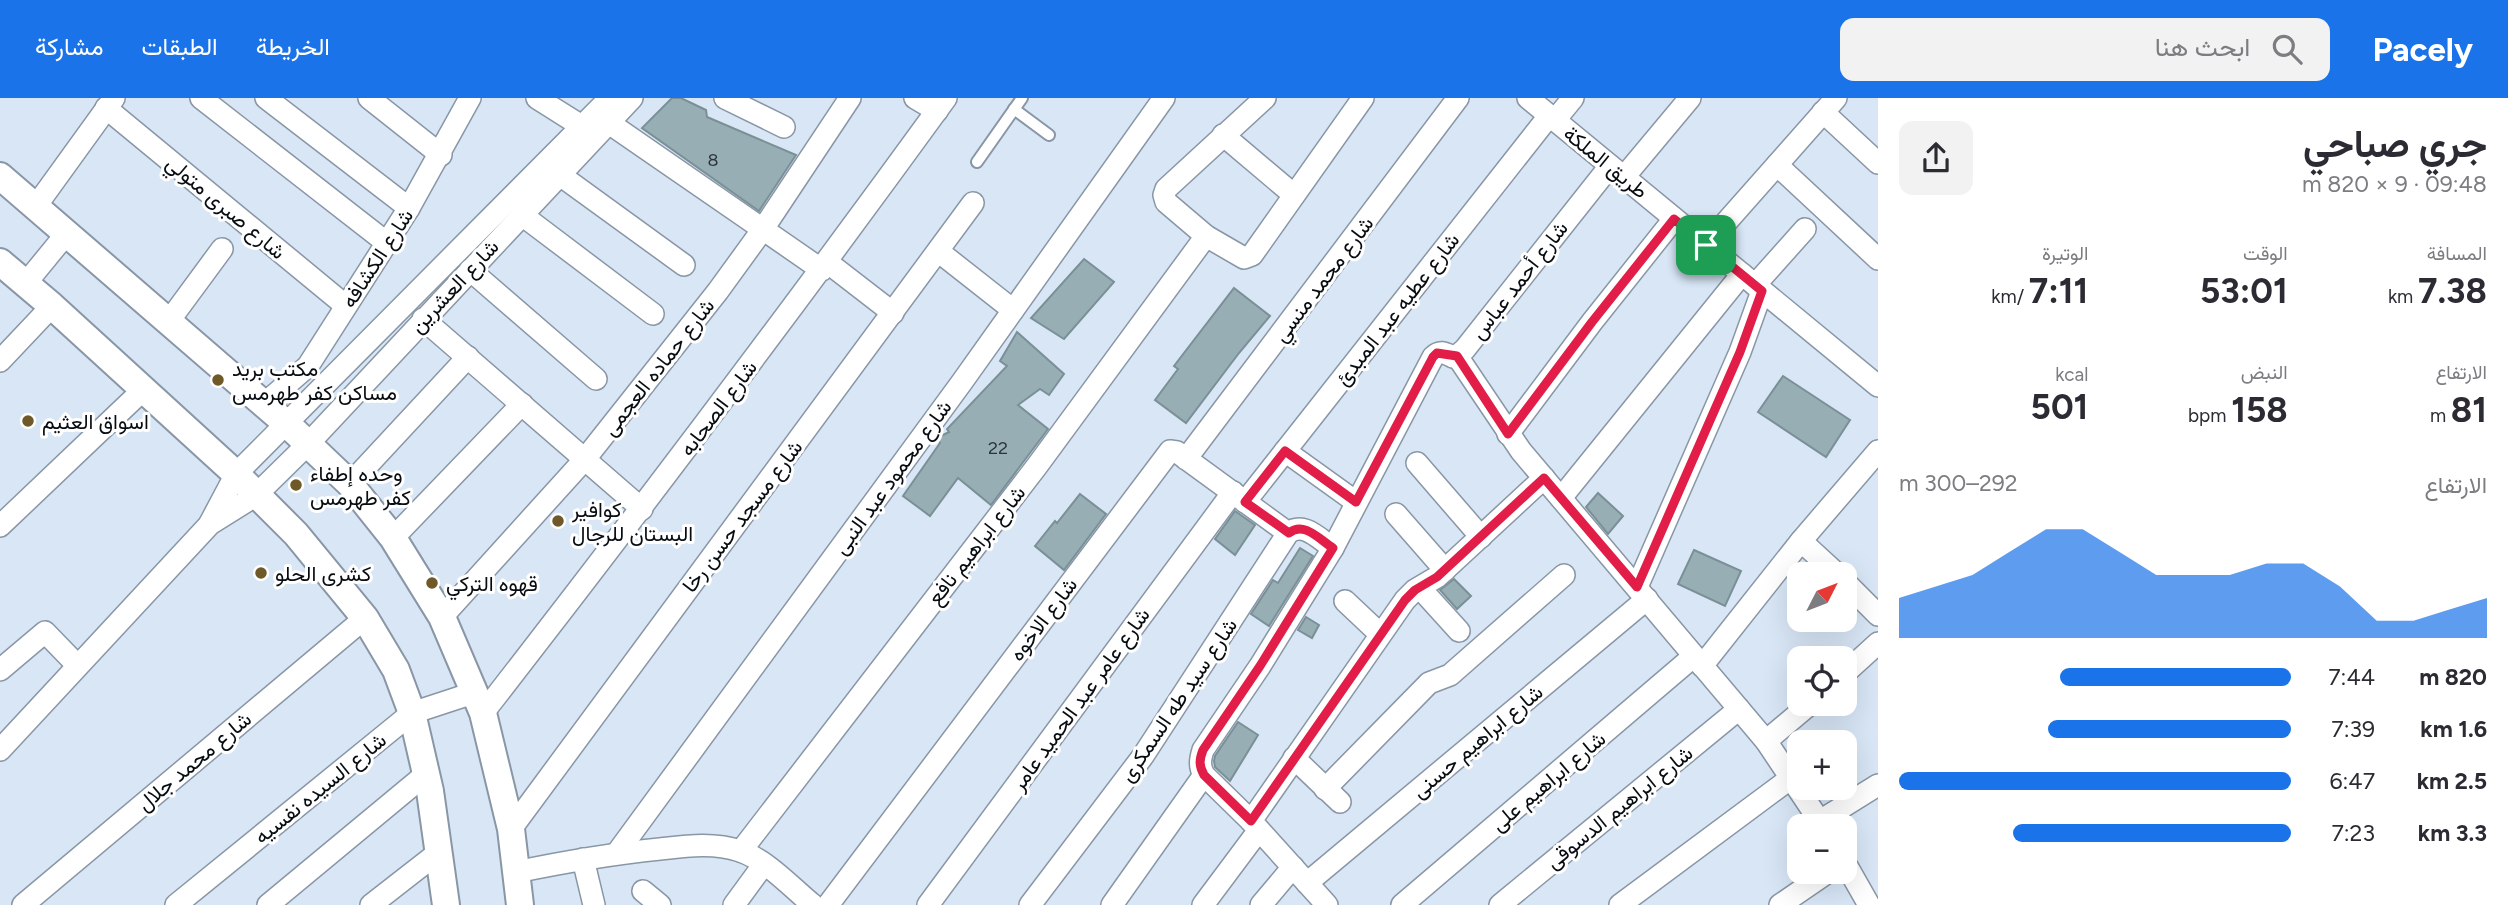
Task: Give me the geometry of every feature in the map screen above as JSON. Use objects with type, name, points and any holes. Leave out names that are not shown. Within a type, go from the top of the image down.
[{"type":"street","points":[[201,98],[387,243]]},
{"type":"street","points":[[266,98],[409,208]]},
{"type":"street","points":[[369,98],[441,155]]},
{"type":"street","name":"شارع الكشافه","points":[[264,404],[308,366],[409,208],[441,155],[470,98]]},
{"type":"street","points":[[537,98],[583,127]]},
{"type":"street","name":"شارع العشرين","points":[[210,524],[236,474],[610,98]]},
{"type":"street","name":"شارع العشرين","points":[[0,750],[210,524],[255,495],[308,444],[632,98]]},
{"type":"street","points":[[725,98],[784,127]]},
{"type":"street","name":"شارع حماده العجمى","points":[[442,617],[585,459],[718,291],[764,229],[850,98]]},
{"type":"street","points":[[915,98],[942,105]]},
{"type":"street","name":"شارع محمود عبد النبى","points":[[617,853],[1013,310],[1164,98]]},
{"type":"street","points":[[1265,98],[1223,135],[1164,195],[1166,202],[1206,236],[1240,257],[1248,257],[1363,98]]},
{"type":"street","name":"شارع محمد منسي","points":[[1186,459],[1458,98]]},
{"type":"street","name":"طريق الملكة","points":[[1528,98],[1878,386]]},
{"type":"street","name":"شارع عطيه عبد المبدئ","points":[[1239,497],[1285,451],[1552,118],[1573,98]]},
{"type":"street","name":"شارع أحمد عباس","points":[[1204,775],[1200,766],[1203,750],[1260,666],[1333,548],[1433,357],[1437,353],[1453,358],[1457,356],[1617,171],[1690,98]]},
{"type":"street","points":[[36,206],[110,103]]},
{"type":"street","name":"شارع صبرى متولي","points":[[110,103],[346,306]]},
{"type":"street","name":"شارع الصحابه","points":[[479,702],[642,509],[942,105]]},
{"type":"street","points":[[1706,245],[1829,105],[1878,163]]},
{"type":"street","points":[[609,123],[893,313]]},
{"type":"street","points":[[1223,135],[1294,195]]},
{"type":"street","points":[[1777,165],[1878,259]]},
{"type":"street","points":[[559,175],[684,265]]},
{"type":"street","points":[[0,176],[308,444],[350,484],[393,538],[442,617],[479,702],[511,829],[520,905]]},
{"type":"street","name":"شارع مسجد حسن رخا","points":[[511,829],[973,203]]},
{"type":"street","points":[[522,215],[653,314]]},
{"type":"street","points":[[1508,434],[1674,219]]},
{"type":"street","points":[[1561,498],[1753,283],[1805,229]]},
{"type":"street","points":[[26,283],[67,233]]},
{"type":"street","name":"شارع ابراهيم نافع","points":[[741,851],[1037,466],[1206,236]]},
{"type":"street","points":[[169,321],[222,249]]},
{"type":"street","points":[[938,251],[1013,310]]},
{"type":"street","points":[[0,262],[236,474],[296,534],[365,618],[396,670],[412,713],[426,774],[446,905]]},
{"type":"street","points":[[470,270],[597,379]]},
{"type":"street","points":[[1642,593],[1740,352],[1753,283]]},
{"type":"street","points":[[0,361],[52,306]]},
{"type":"street","points":[[423,320],[642,509]]},
{"type":"street","points":[[1457,356],[1508,434],[1766,741],[1787,772]]},
{"type":"street","points":[[350,484],[468,357]]},
{"type":"street","points":[[0,526],[144,389]]},
{"type":"street","points":[[393,538],[522,404]]},
{"type":"street","name":"شارع الاخوه","points":[[828,905],[1167,453],[1174,450],[1186,459]]},
{"type":"street","points":[[1285,451],[1356,502]]},
{"type":"street","name":"شارع ابراهيم على","points":[[1402,905],[1698,661],[1878,452]]},
{"type":"street","points":[[1186,459],[1289,533],[1294,529],[1304,528],[1333,548]]},
{"type":"street","points":[[1417,463],[1481,537]]},
{"type":"street","points":[[1203,905],[1255,826],[1294,758],[1405,600],[1445,570],[1544,478]]},
{"type":"street","name":"شارع عامر عبد الحميد عامر","points":[[928,905],[1239,497]]},
{"type":"street","points":[[1396,514],[1445,570]]},
{"type":"street","name":"شارع سيد طه السمكرى","points":[[1030,905],[1149,747],[1289,533]]},
{"type":"street","points":[[1801,541],[1824,562]]},
{"type":"street","points":[[1294,758],[1332,795],[1429,683],[1450,675],[1564,575]]},
{"type":"street","points":[[1420,588],[1459,631]]},
{"type":"street","name":"شارع ابراهيم حسنى","points":[[1261,905],[1642,593]]},
{"type":"street","points":[[1857,594],[1878,615]]},
{"type":"street","points":[[1345,601],[1380,634]]},
{"type":"street","name":"شارع محمد جلال","points":[[23,905],[365,618]]},
{"type":"street","points":[[0,670],[44,632],[48,633],[77,665]]},
{"type":"street","points":[[1857,662],[1878,643]]},
{"type":"street","name":"شارع السيده نفسيه","points":[[176,905],[412,713],[479,702]]},
{"type":"street","name":"شارع ابراهيم الدسوقى","points":[[1500,905],[1739,709]]},
{"type":"street","points":[[1766,741],[1796,716]]},
{"type":"street","points":[[268,905],[426,774]]},
{"type":"street","points":[[1112,905],[1204,775],[1328,905]]},
{"type":"street","points":[[1620,905],[1787,781]]},
{"type":"street","points":[[1835,814],[1878,785]]},
{"type":"street","points":[[516,872],[617,853],[718,846],[741,851],[764,864],[813,905]]},
{"type":"street","points":[[371,905],[439,852]]},
{"type":"street","points":[[583,859],[594,905]]},
{"type":"street","points":[[734,905],[764,864]]},
{"type":"street","points":[[1857,882],[1871,905],[1878,902]]},
{"type":"street","points":[[1780,905],[1811,884]]},
{"type":"street","points":[[643,891],[660,905]]},
{"type":"lane","points":[[977,162],[1022,98]]},
{"type":"lane","points":[[1014,109],[1049,135]]},
{"type":"building","points":[[672,98],[681,98],[706,110],[707,117],[796,155],[759,211],[642,128]]},
{"type":"building","points":[[1084,259],[1114,282],[1064,339],[1031,318]]},
{"type":"building","points":[[1234,288],[1270,316],[1186,423],[1155,400],[1178,369],[1174,366]]},
{"type":"building","points":[[1017,332],[1064,374],[1049,395],[1040,389],[1018,405],[1048,429],[991,505],[958,478],[930,516],[903,496],[940,443],[937,438],[949,432],[947,429],[1007,366],[1000,361]]},
{"type":"building","points":[[1783,376],[1850,420],[1826,457],[1758,412]]},
{"type":"building","points":[[1598,493],[1623,516],[1608,534],[1586,507]]},
{"type":"building","points":[[1080,494],[1106,514],[1064,570],[1035,546]]},
{"type":"building","points":[[1235,511],[1255,525],[1235,555],[1215,539]]},
{"type":"building","points":[[1300,548],[1313,556],[1269,626],[1251,614],[1273,580],[1278,583]]},
{"type":"building","points":[[1694,550],[1741,571],[1725,606],[1678,584]]},
{"type":"building","points":[[1454,579],[1471,596],[1457,609],[1440,590]]},
{"type":"building","points":[[1306,617],[1319,625],[1312,638],[1298,630]]},
{"type":"building","points":[[1238,722],[1258,735],[1230,781],[1215,767],[1214,761]]},
{"type":"place","name":"مكتب بريد مساكن كفر طهرمس","points":[[218,380]]},
{"type":"place","name":"اسواق العثيم","points":[[28,421]]},
{"type":"place","name":"وحده إطفاء كفر طهرمس","points":[[296,485]]},
{"type":"place","name":"كوافير البستان للرجال","points":[[558,521]]},
{"type":"place","name":"كشرى الحلو","points":[[261,573]]},
{"type":"place","name":"قهوه التركي","points":[[432,583]]},
{"type":"route","points":[[1674,219],[1706,245],[1762,291],[1740,352],[1637,587],[1544,478],[1437,577],[1410,594],[1251,821],[1204,775],[1200,759],[1203,750],[1260,666],[1333,548],[1304,528],[1294,529],[1289,533],[1245,502],[1285,451],[1356,502],[1437,353],[1453,358],[1457,356],[1508,434],[1674,219]]}]
